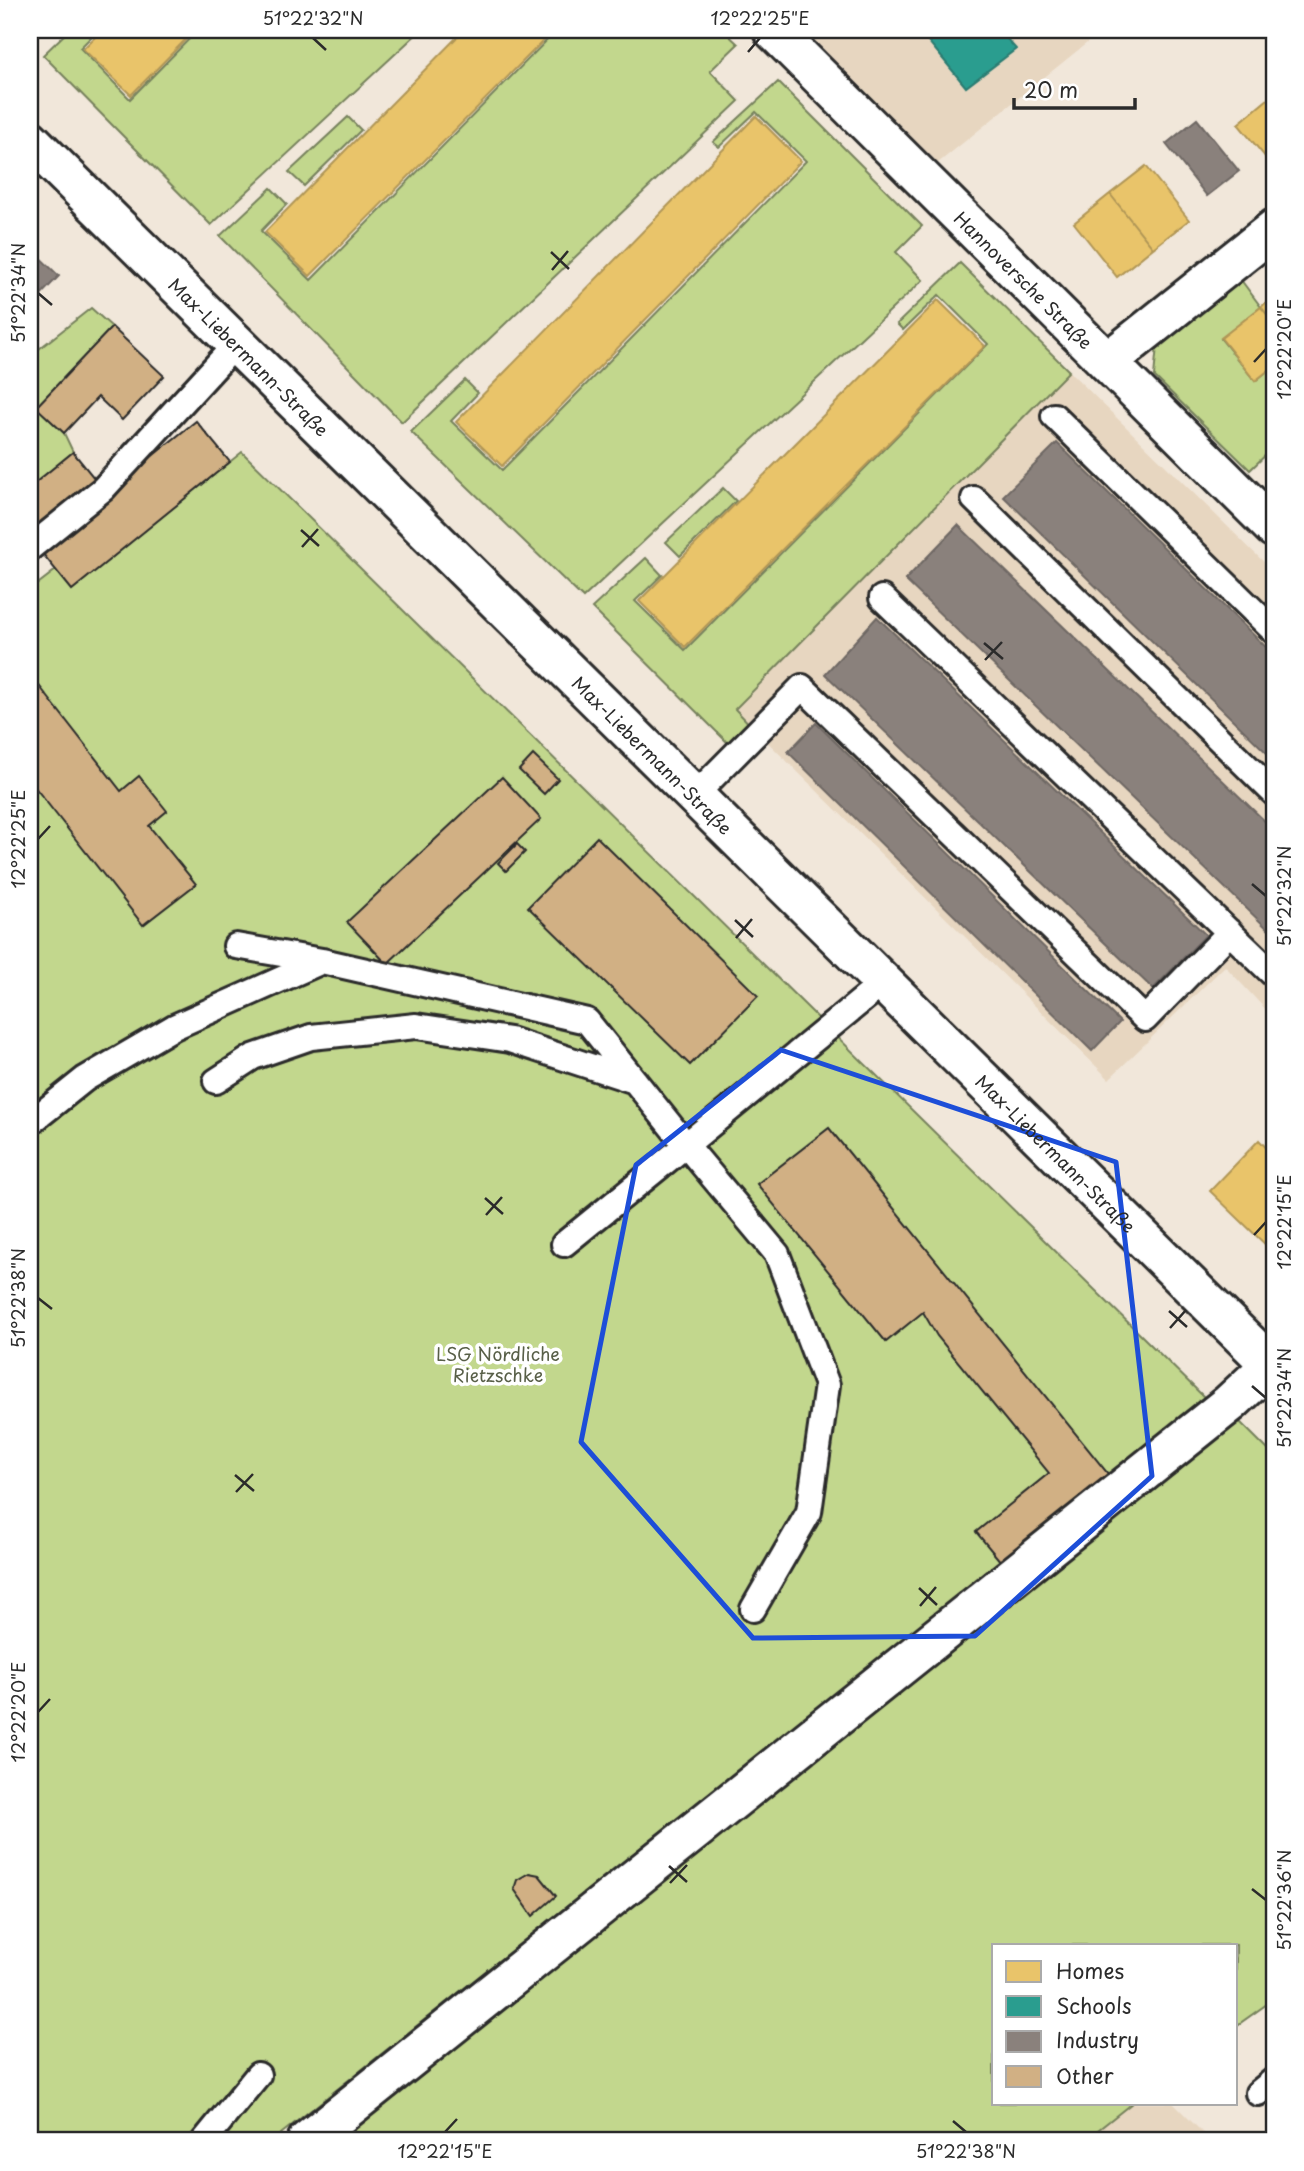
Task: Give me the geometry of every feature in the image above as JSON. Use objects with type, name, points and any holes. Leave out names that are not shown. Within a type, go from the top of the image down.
[{"type":"street","name":"Hannoversche Straße","points":[[773,30],[1274,528]]},
{"type":"street","name":"Max-Liebermann-Straße","points":[[30,141],[696,794],[883,983],[1273,1367]]},
{"type":"street","points":[[1107,362],[1274,229]]},
{"type":"street","points":[[307,2141],[1273,1367]]},
{"type":"lane","points":[[30,548],[103,489],[237,343]]},
{"type":"lane","points":[[1054,416],[1274,631]]},
{"type":"lane","points":[[974,499],[1274,793]]},
{"type":"lane","points":[[882,598],[1274,975]]},
{"type":"lane","points":[[696,794],[802,687],[1144,1019],[1230,932]]},
{"type":"lane","points":[[236,946],[322,961],[587,1021],[777,1255],[827,1385],[809,1512],[753,1609]]},
{"type":"lane","points":[[30,1123],[85,1079],[174,1027],[322,961]]},
{"type":"lane","points":[[565,1244],[883,983]]},
{"type":"lane","points":[[216,1080],[253,1057],[312,1037],[416,1026],[510,1040],[635,1080]]},
{"type":"lane","points":[[204,2141],[258,2075]]},
{"type":"highlighted area","points":[[781,1050],[1116,1162],[1152,1476],[975,1636],[753,1638],[581,1442],[636,1165]]},
{"type":"shaded area","points":[[804,30],[1103,30],[938,163]]},
{"type":"shaded area","points":[[1069,371],[1274,572],[1274,1008],[1269,1013],[1225,966],[1109,1079],[734,709]]},
{"type":"shaded area","points":[[1131,2104],[1174,2104],[1211,2141],[1084,2141]]},
{"type":"green space","points":[[69,30],[98,30],[80,48],[130,99],[198,30],[421,30],[211,225],[43,55]]},
{"type":"green space","points":[[557,30],[723,30],[738,44],[710,71],[739,101],[402,422],[220,236],[271,188],[287,204],[261,231],[311,280]]},
{"type":"green space","points":[[778,82],[922,226],[896,252],[923,280],[583,598],[411,432],[465,380],[478,393],[451,421],[502,470],[806,161],[756,112],[719,147],[713,142]]},
{"type":"green space","points":[[348,117],[361,130],[304,186],[289,172]]},
{"type":"green space","points":[[960,263],[1069,371],[735,709],[757,732],[737,752],[592,608],[646,558],[662,575],[635,601],[685,650],[988,344],[939,295],[903,330],[897,324]]},
{"type":"green space","points":[[1241,280],[1261,307],[1221,339],[1255,381],[1274,366],[1274,447],[1250,470],[1154,376],[1157,346]]},
{"type":"green space","points":[[91,308],[112,327],[36,407],[64,433],[73,452],[30,487],[30,356]]},
{"type":"green space","name":"LSG Nördliche Rietzschke","points":[[242,452],[1208,1401],[1109,1475],[272,2141],[30,2141],[30,590],[56,570],[72,589]]},
{"type":"green space","points":[[723,488],[736,501],[680,556],[666,542]]},
{"type":"green space","points":[[1235,1417],[1274,1456],[1274,1999],[1238,2025],[1238,1944],[992,1944],[992,2104],[1131,2104],[1084,2141],[337,2141]]},
{"type":"building: Homes","points":[[102,30],[195,30],[131,95],[83,49]]},
{"type":"building: Homes","points":[[464,30],[554,30],[310,276],[265,232]]},
{"type":"building: Homes","points":[[1274,94],[1274,161],[1271,164],[1238,124]]},
{"type":"building: Homes","points":[[756,116],[801,161],[502,466],[456,422]]},
{"type":"building: Homes","points":[[1146,166],[1189,220],[1153,248],[1110,194]]},
{"type":"building: Homes","points":[[1110,194],[1153,248],[1117,277],[1074,223]]},
{"type":"building: Homes","points":[[1274,296],[1274,323],[1261,307]]},
{"type":"building: Homes","points":[[938,300],[985,346],[685,647],[639,601]]},
{"type":"building: Homes","points":[[1261,307],[1274,323],[1274,366],[1255,381],[1221,338]]},
{"type":"building: Homes","points":[[1259,1140],[1274,1156],[1274,1253],[1210,1191]]},
{"type":"building: Schools","points":[[919,30],[999,30],[1016,49],[966,87]]},
{"type":"building: Industry","points":[[1197,119],[1239,171],[1207,196],[1166,144]]},
{"type":"building: Industry","points":[[30,250],[59,276],[30,306]]},
{"type":"building: Industry","points":[[1057,443],[1274,655],[1274,760],[1003,496]]},
{"type":"building: Industry","points":[[958,525],[1274,830],[1273,934],[905,580]]},
{"type":"building: Industry","points":[[877,617],[1206,935],[1153,989],[825,674]]},
{"type":"building: Industry","points":[[816,723],[1120,1022],[1092,1051],[788,752]]},
{"type":"building: Other","points":[[112,327],[164,376],[122,420],[98,397],[64,433],[36,407]]},
{"type":"building: Other","points":[[196,421],[230,462],[72,590],[38,548]]},
{"type":"building: Other","points":[[73,452],[99,484],[30,539],[30,487]]},
{"type":"building: Other","points":[[30,674],[121,791],[139,776],[167,811],[149,826],[196,884],[143,925],[30,781]]},
{"type":"building: Other","points":[[533,755],[558,779],[544,794],[519,770]]},
{"type":"building: Other","points":[[502,777],[541,819],[387,964],[347,922]]},
{"type":"building: Other","points":[[597,837],[758,996],[690,1065],[528,907]]},
{"type":"building: Other","points":[[517,844],[525,852],[506,871],[498,863]]},
{"type":"building: Other","points":[[829,1128],[1109,1475],[1001,1562],[976,1532],[1049,1473],[937,1336],[923,1312],[886,1342],[757,1184]]},
{"type":"building: Other","points":[[529,1873],[539,1875],[556,1896],[533,1916],[514,1889],[517,1880]]}]
